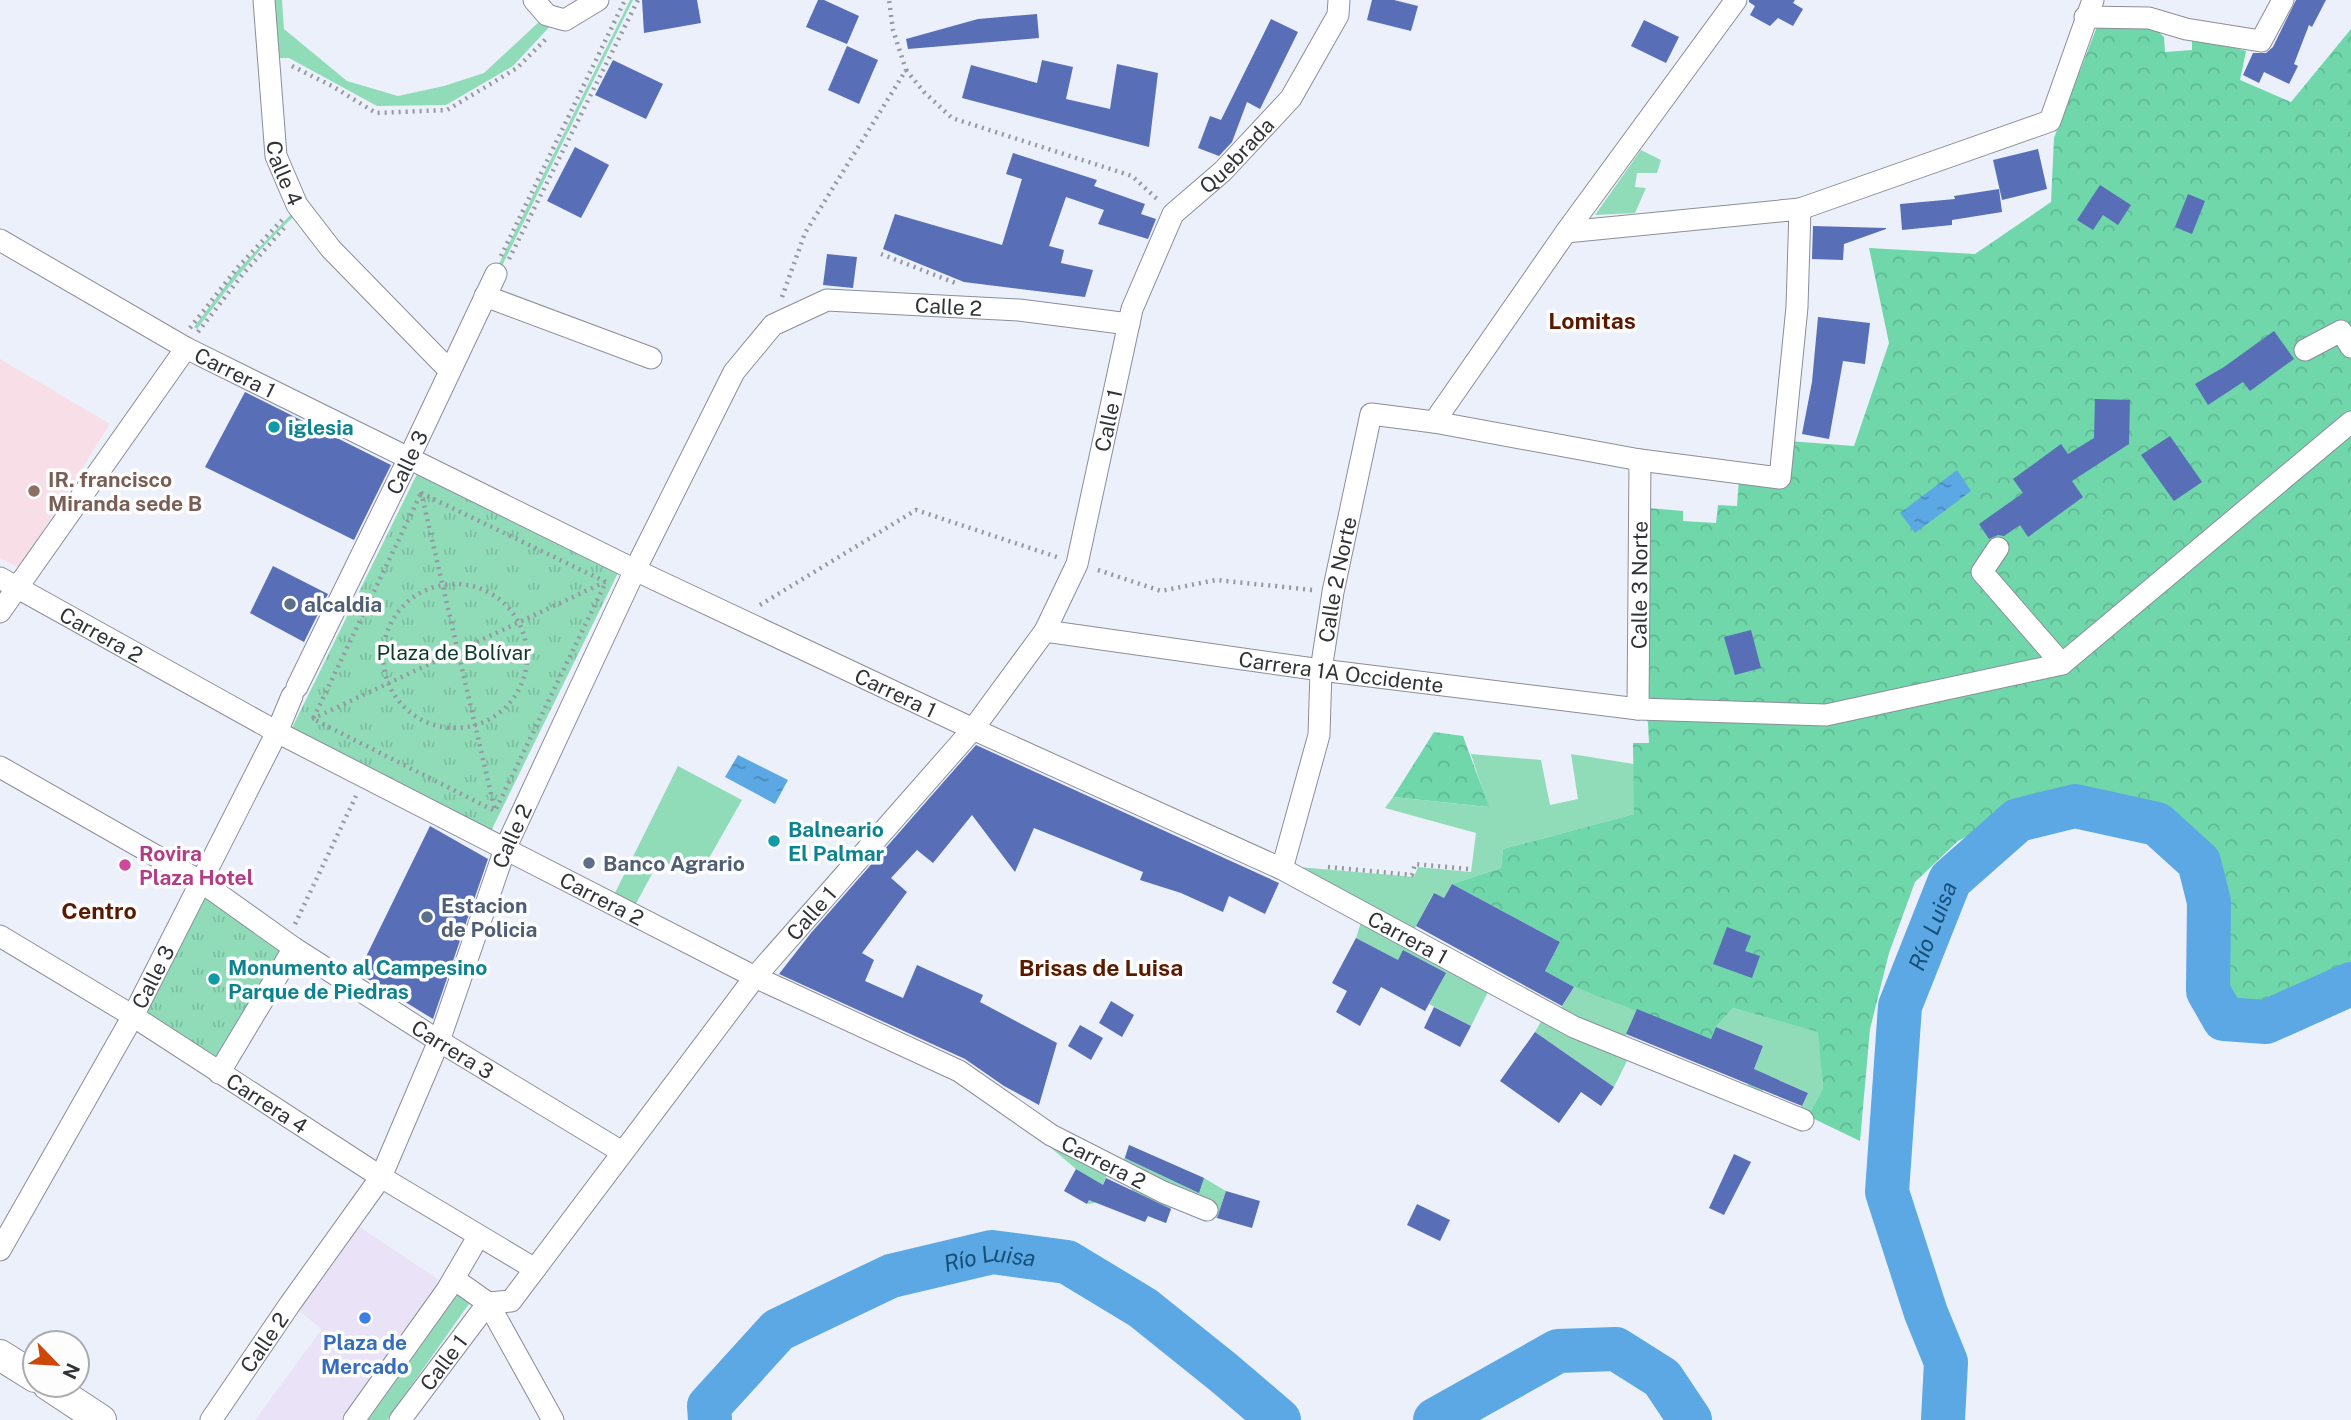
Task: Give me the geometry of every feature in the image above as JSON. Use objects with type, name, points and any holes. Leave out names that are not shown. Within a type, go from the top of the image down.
[{"type":"main road","points":[[0,1355],[21,1368]]},
{"type":"main road","points":[[69,1399],[101,1420]]},
{"type":"street","name":"Calle 4","points":[[264,0],[276,156],[300,208]]},
{"type":"street","points":[[534,0],[547,15],[565,20],[598,0]]},
{"type":"street","name":"Quebrada","points":[[1130,317],[1173,214],[1223,171],[1291,99],[1338,15],[1339,0]]},
{"type":"street","points":[[1736,0],[1566,232],[1434,422],[1640,460],[1780,478],[1797,307],[1800,209]]},
{"type":"street","points":[[1566,232],[1800,209],[2050,121],[2089,9],[2149,18],[2186,29],[2261,41],[2283,0]]},
{"type":"street","points":[[300,208],[331,249],[449,370]]},
{"type":"street","name":"Carrera 1","points":[[0,240],[185,347],[635,570],[973,729],[1283,866],[1574,1027],[1803,1120]]},
{"type":"street","name":"Calle 3","points":[[0,1251],[132,1016],[277,732],[294,691],[410,458],[496,274]]},
{"type":"street","points":[[485,296],[651,358]]},
{"type":"street","name":"Calle 2","points":[[211,1420],[381,1177],[439,1041],[505,849],[635,570],[734,372],[773,325],[827,300],[1130,317]]},
{"type":"street","name":"Calle 1","points":[[400,1420],[488,1303],[511,1301],[755,977],[973,729],[1045,631],[1077,564],[1130,317]]},
{"type":"street","points":[[2305,350],[2342,331],[2351,347]]},
{"type":"street","points":[[0,612],[9,582],[185,347]]},
{"type":"street","name":"Calle 2 Norte","points":[[1283,866],[1319,735],[1321,670],[1333,592],[1371,414],[1434,422]]},
{"type":"street","points":[[1998,548],[1982,572],[2062,664],[2351,422]]},
{"type":"street","name":"Calle 3 Norte","points":[[1638,709],[1640,460]]},
{"type":"street","name":"Carrera 2","points":[[9,582],[277,732],[755,977],[959,1071],[1051,1135],[1163,1192],[1207,1210]]},
{"type":"street","name":"Carrera 1A Occidente","points":[[1045,631],[1321,670],[1638,709],[1826,715],[2062,664]]},
{"type":"street","name":"Carrera 3","points":[[0,767],[200,881],[290,946],[439,1041],[622,1152]]},
{"type":"street","name":"Carrera 4","points":[[0,936],[132,1016],[381,1177],[535,1269]]},
{"type":"street","points":[[219,1073],[290,946]]},
{"type":"street","name":"Calle 1","points":[[354,1420],[454,1279],[478,1237]]},
{"type":"street","points":[[454,1279],[488,1303],[553,1420]]},
{"type":"path","points":[[625,0],[492,273],[500,276],[638,0]]},
{"type":"path","points":[[889,0],[893,30],[906,70],[924,92],[952,118],[1132,176],[1173,214]]},
{"type":"path","points":[[268,64],[287,64],[332,86],[376,113],[447,110],[517,68],[565,20]]},
{"type":"path","points":[[773,325],[805,233],[906,70]]},
{"type":"path","points":[[185,347],[300,208]]},
{"type":"path","name":"Calle 4","points":[[185,347],[238,267],[300,208]]},
{"type":"path","points":[[421,493],[606,582]]},
{"type":"path","points":[[421,493],[495,811]]},
{"type":"path","points":[[313,719],[421,493]]},
{"type":"path","points":[[738,618],[916,510],[1161,590],[1216,580],[1333,592]]},
{"type":"path","points":[[313,719],[606,582]]},
{"type":"path","points":[[495,811],[606,582]]},
{"type":"path","points":[[442,584],[472,585],[487,591],[511,609],[519,622],[526,646],[525,672],[515,695],[498,714],[475,725],[458,728],[423,721],[397,698],[388,683],[383,658],[387,633],[399,610],[418,593],[442,584]]},
{"type":"path","points":[[313,719],[495,811]]},
{"type":"path","points":[[290,946],[365,776]]},
{"type":"path","points":[[1283,866],[1412,875],[1415,864],[1468,869]]},
{"type":"shaded area","name":"IR. francisco Miranda sede B","points":[[0,359],[110,424],[19,568],[0,558]]},
{"type":"shaded area","name":"Plaza de Mercado","points":[[355,1224],[445,1284],[347,1420],[255,1420],[322,1329],[294,1307]]},
{"type":"green space","points":[[273,0],[282,0],[284,29],[347,81],[398,96],[444,86],[484,73],[540,21],[554,22],[513,66],[446,105],[377,106],[289,58],[277,58]]},
{"type":"green space","points":[[630,0],[633,0],[498,274],[495,272]]},
{"type":"green space","points":[[2148,22],[2164,37],[2165,52],[2192,50],[2192,36],[2246,51],[2240,80],[2291,102],[2351,29],[2351,978],[2264,1017],[2229,1012],[2216,988],[2213,900],[2201,857],[2160,816],[2077,797],[2012,813],[1958,841],[1915,882],[1889,953],[1870,1029],[1860,1141],[1808,1116],[1823,1088],[1818,1032],[1733,1008],[1716,1027],[1711,1039],[1574,987],[1545,971],[1560,942],[1452,884],[1501,868],[1503,849],[1634,814],[1633,743],[1649,743],[1648,723],[1643,705],[1649,508],[1683,511],[1683,521],[1716,523],[1718,505],[1737,506],[1739,478],[1783,483],[1789,441],[1854,446],[1889,343],[1869,248],[1975,254],[2051,202],[2054,138],[2098,24]]},
{"type":"green space","points":[[1641,150],[1661,160],[1657,173],[1637,173],[1635,187],[1646,188],[1635,213],[1595,215]]},
{"type":"green space","points":[[297,208],[300,211],[245,267],[197,329],[194,327],[236,272]]},
{"type":"green space","name":"Plaza de Bolívar","points":[[417,474],[618,573],[491,831],[290,732]]},
{"type":"green space","points":[[1434,732],[1463,736],[1489,807],[1393,797]]},
{"type":"green space","points":[[1471,754],[1541,760],[1550,805],[1578,799],[1571,754],[1634,764],[1634,814],[1503,849],[1501,868],[1452,884],[1444,898],[1433,894],[1413,932],[1299,867],[1414,877],[1418,867],[1471,872],[1476,833],[1385,808],[1393,797],[1488,807]]},
{"type":"green space","points":[[678,766],[742,800],[700,874],[659,861],[632,911],[611,901]]},
{"type":"green space","points":[[201,894],[285,950],[218,1063],[142,1012]]},
{"type":"green space","points":[[1362,919],[1490,988],[1471,1026],[1429,1004],[1440,983],[1356,938]]},
{"type":"green space","points":[[1574,987],[1637,1009],[1624,1040],[1558,1013]]},
{"type":"green space","points":[[1733,1008],[1819,1032],[1823,1088],[1808,1116],[1798,1114],[1808,1093],[1770,1076],[1760,1096],[1746,1090],[1763,1046],[1716,1027]]},
{"type":"green space","points":[[1544,1016],[1631,1053],[1614,1087],[1535,1032]]},
{"type":"green space","points":[[987,1094],[1122,1165],[1129,1145],[1204,1178],[1226,1191],[1217,1218],[1173,1203],[1166,1223],[1129,1209],[1126,1203],[1133,1186],[1107,1175],[1095,1203],[1087,1204],[1099,1183],[1076,1169]]},
{"type":"green space","points":[[459,1293],[471,1301],[387,1420],[368,1420]]},
{"type":"water","points":[[1957,470],[1971,491],[1915,533],[1900,513]]},
{"type":"water","points":[[738,755],[788,780],[775,804],[725,777]]},
{"type":"building","points":[[642,0],[697,0],[701,23],[644,33]]},
{"type":"building","points":[[818,0],[824,0],[859,16],[847,44],[806,27]]},
{"type":"building","points":[[1372,0],[1394,0],[1418,6],[1411,31],[1367,20]]},
{"type":"building","points":[[1749,0],[1795,0],[1793,3],[1803,9],[1793,26],[1778,18],[1770,26],[1750,15],[1755,6]]},
{"type":"building","points":[[2296,0],[2326,0],[2312,27],[2309,25],[2294,64],[2298,66],[2289,84],[2264,72],[2259,83],[2243,75],[2253,53],[2266,53],[2273,47]]},
{"type":"building","points":[[1037,14],[1039,38],[908,49],[906,39],[978,19]]},
{"type":"building","points":[[1271,19],[1298,32],[1260,109],[1247,102],[1232,142],[1219,156],[1198,148],[1210,116],[1221,120]]},
{"type":"building","points":[[1644,20],[1679,37],[1666,63],[1631,46]]},
{"type":"building","points":[[847,46],[878,60],[859,104],[828,90]]},
{"type":"building","points":[[613,60],[663,84],[646,119],[595,95]]},
{"type":"building","points":[[1042,60],[1073,67],[1066,99],[1110,109],[1117,64],[1158,73],[1149,147],[962,98],[971,65],[1037,83]]},
{"type":"building","points":[[575,147],[609,165],[581,218],[547,201]]},
{"type":"building","points":[[2038,149],[2047,189],[2002,200],[1993,160]]},
{"type":"building","points":[[1013,153],[1097,180],[1094,186],[1145,204],[1141,214],[1156,219],[1148,239],[1098,224],[1104,210],[1066,197],[1049,246],[1064,250],[1061,263],[1093,270],[1085,297],[964,282],[883,249],[895,214],[1002,245],[1022,179],[1006,174]]},
{"type":"building","points":[[2100,185],[2131,205],[2118,225],[2103,215],[2093,230],[2077,220]]},
{"type":"building","points":[[1999,189],[2002,212],[1952,220],[1952,225],[1902,230],[1900,204],[1955,199],[1954,196]]},
{"type":"building","points":[[2188,194],[2205,201],[2192,234],[2175,227]]},
{"type":"building","points":[[1813,226],[1886,229],[1844,244],[1843,260],[1812,259]]},
{"type":"building","points":[[827,254],[857,257],[853,288],[823,285]]},
{"type":"building","points":[[1818,317],[1870,323],[1865,364],[1843,361],[1829,439],[1802,434],[1812,382]]},
{"type":"building","points":[[2274,331],[2294,359],[2250,391],[2243,382],[2208,405],[2195,384]]},
{"type":"building","name":"iglesia","points":[[245,392],[391,465],[354,540],[205,467]]},
{"type":"building","points":[[2095,399],[2130,400],[2129,444],[2072,481],[2083,497],[2028,537],[2020,525],[2004,536],[1998,535],[1989,539],[1979,524],[2023,493],[2013,479],[2061,444],[2068,454],[2094,438]]},
{"type":"building","points":[[2170,436],[2202,482],[2174,501],[2141,455]]},
{"type":"building","name":"alcaldia","points":[[273,566],[328,594],[304,642],[250,613]]},
{"type":"building","points":[[1751,630],[1761,668],[1735,675],[1724,637]]},
{"type":"building","points":[[976,745],[1279,883],[1265,914],[1229,896],[1223,912],[1181,893],[1140,880],[1143,872],[1034,828],[1015,872],[972,815],[933,863],[917,850],[891,878],[907,892],[862,953],[874,960],[865,981],[903,998],[917,965],[983,995],[980,1002],[1057,1043],[1039,1105],[1004,1086],[965,1059],[779,974],[811,933]]},
{"type":"building","name":"Estacion de Policia","points":[[430,826],[488,859],[433,1019],[358,973]]},
{"type":"building","points":[[1452,884],[1560,942],[1545,971],[1574,987],[1562,1006],[1416,926],[1434,893],[1444,898]]},
{"type":"building","points":[[1727,927],[1751,936],[1745,951],[1760,956],[1752,978],[1713,964]]},
{"type":"building","points":[[1356,938],[1398,960],[1403,950],[1446,973],[1425,1011],[1381,987],[1360,1026],[1336,1012],[1347,991],[1332,983]]},
{"type":"building","points":[[1111,1001],[1134,1015],[1122,1037],[1099,1023]]},
{"type":"building","points":[[1434,1007],[1471,1026],[1460,1047],[1424,1028]]},
{"type":"building","points":[[1637,1009],[1711,1039],[1716,1027],[1763,1046],[1754,1069],[1808,1093],[1802,1106],[1626,1034]]},
{"type":"building","points":[[1080,1025],[1103,1038],[1091,1060],[1068,1046]]},
{"type":"building","points":[[1535,1032],[1614,1087],[1601,1106],[1581,1092],[1559,1123],[1500,1081]]},
{"type":"building","points":[[1129,1145],[1204,1178],[1199,1193],[1125,1158]]},
{"type":"building","points":[[1734,1154],[1751,1162],[1724,1215],[1709,1208]]},
{"type":"building","points":[[1076,1169],[1103,1185],[1106,1178],[1171,1209],[1166,1223],[1148,1216],[1145,1222],[1089,1200],[1087,1204],[1064,1191]]},
{"type":"building","points":[[1226,1191],[1260,1201],[1252,1228],[1217,1218]]},
{"type":"building","points":[[1417,1204],[1450,1220],[1440,1241],[1407,1225]]},
{"type":"waterway","name":"Río Luisa","points":[[1943,1420],[1946,1362],[1926,1313],[1887,1192],[1900,1006],[1950,880],[2018,820],[2075,806],[2157,824],[2199,862],[2209,902],[2208,991],[2224,1019],[2266,1022],[2351,984]]},
{"type":"waterway","name":"Río Luisa","points":[[710,1420],[709,1406],[778,1330],[891,1276],[992,1252],[1067,1262],[1143,1308],[1279,1420]]},
{"type":"waterway","name":"Río Luisa","points":[[1435,1420],[1558,1351],[1616,1349],[1662,1378],[1690,1420]]},
{"type":"place","name":"iglesia","points":[[274,427]]},
{"type":"place","name":"IR. francisco Miranda sede B","points":[[34,491]]},
{"type":"place","name":"alcaldia","points":[[290,604]]},
{"type":"place","name":"Balneario El Palmar","points":[[774,841]]},
{"type":"place","name":"Banco Agrario","points":[[589,863]]},
{"type":"place","name":"Rovira Plaza Hotel","points":[[125,865]]},
{"type":"place","name":"Estacion de Policia","points":[[427,917]]},
{"type":"place","name":"Monumento al Campesino Parque de Piedras","points":[[214,979]]},
{"type":"place","name":"Plaza de Mercado","points":[[365,1318]]},
{"type":"district","name":"Lomitas","points":[[1592,320]]},
{"type":"district","name":"Centro","points":[[99,910]]},
{"type":"district","name":"Brisas de Luisa","points":[[1101,967]]}]
